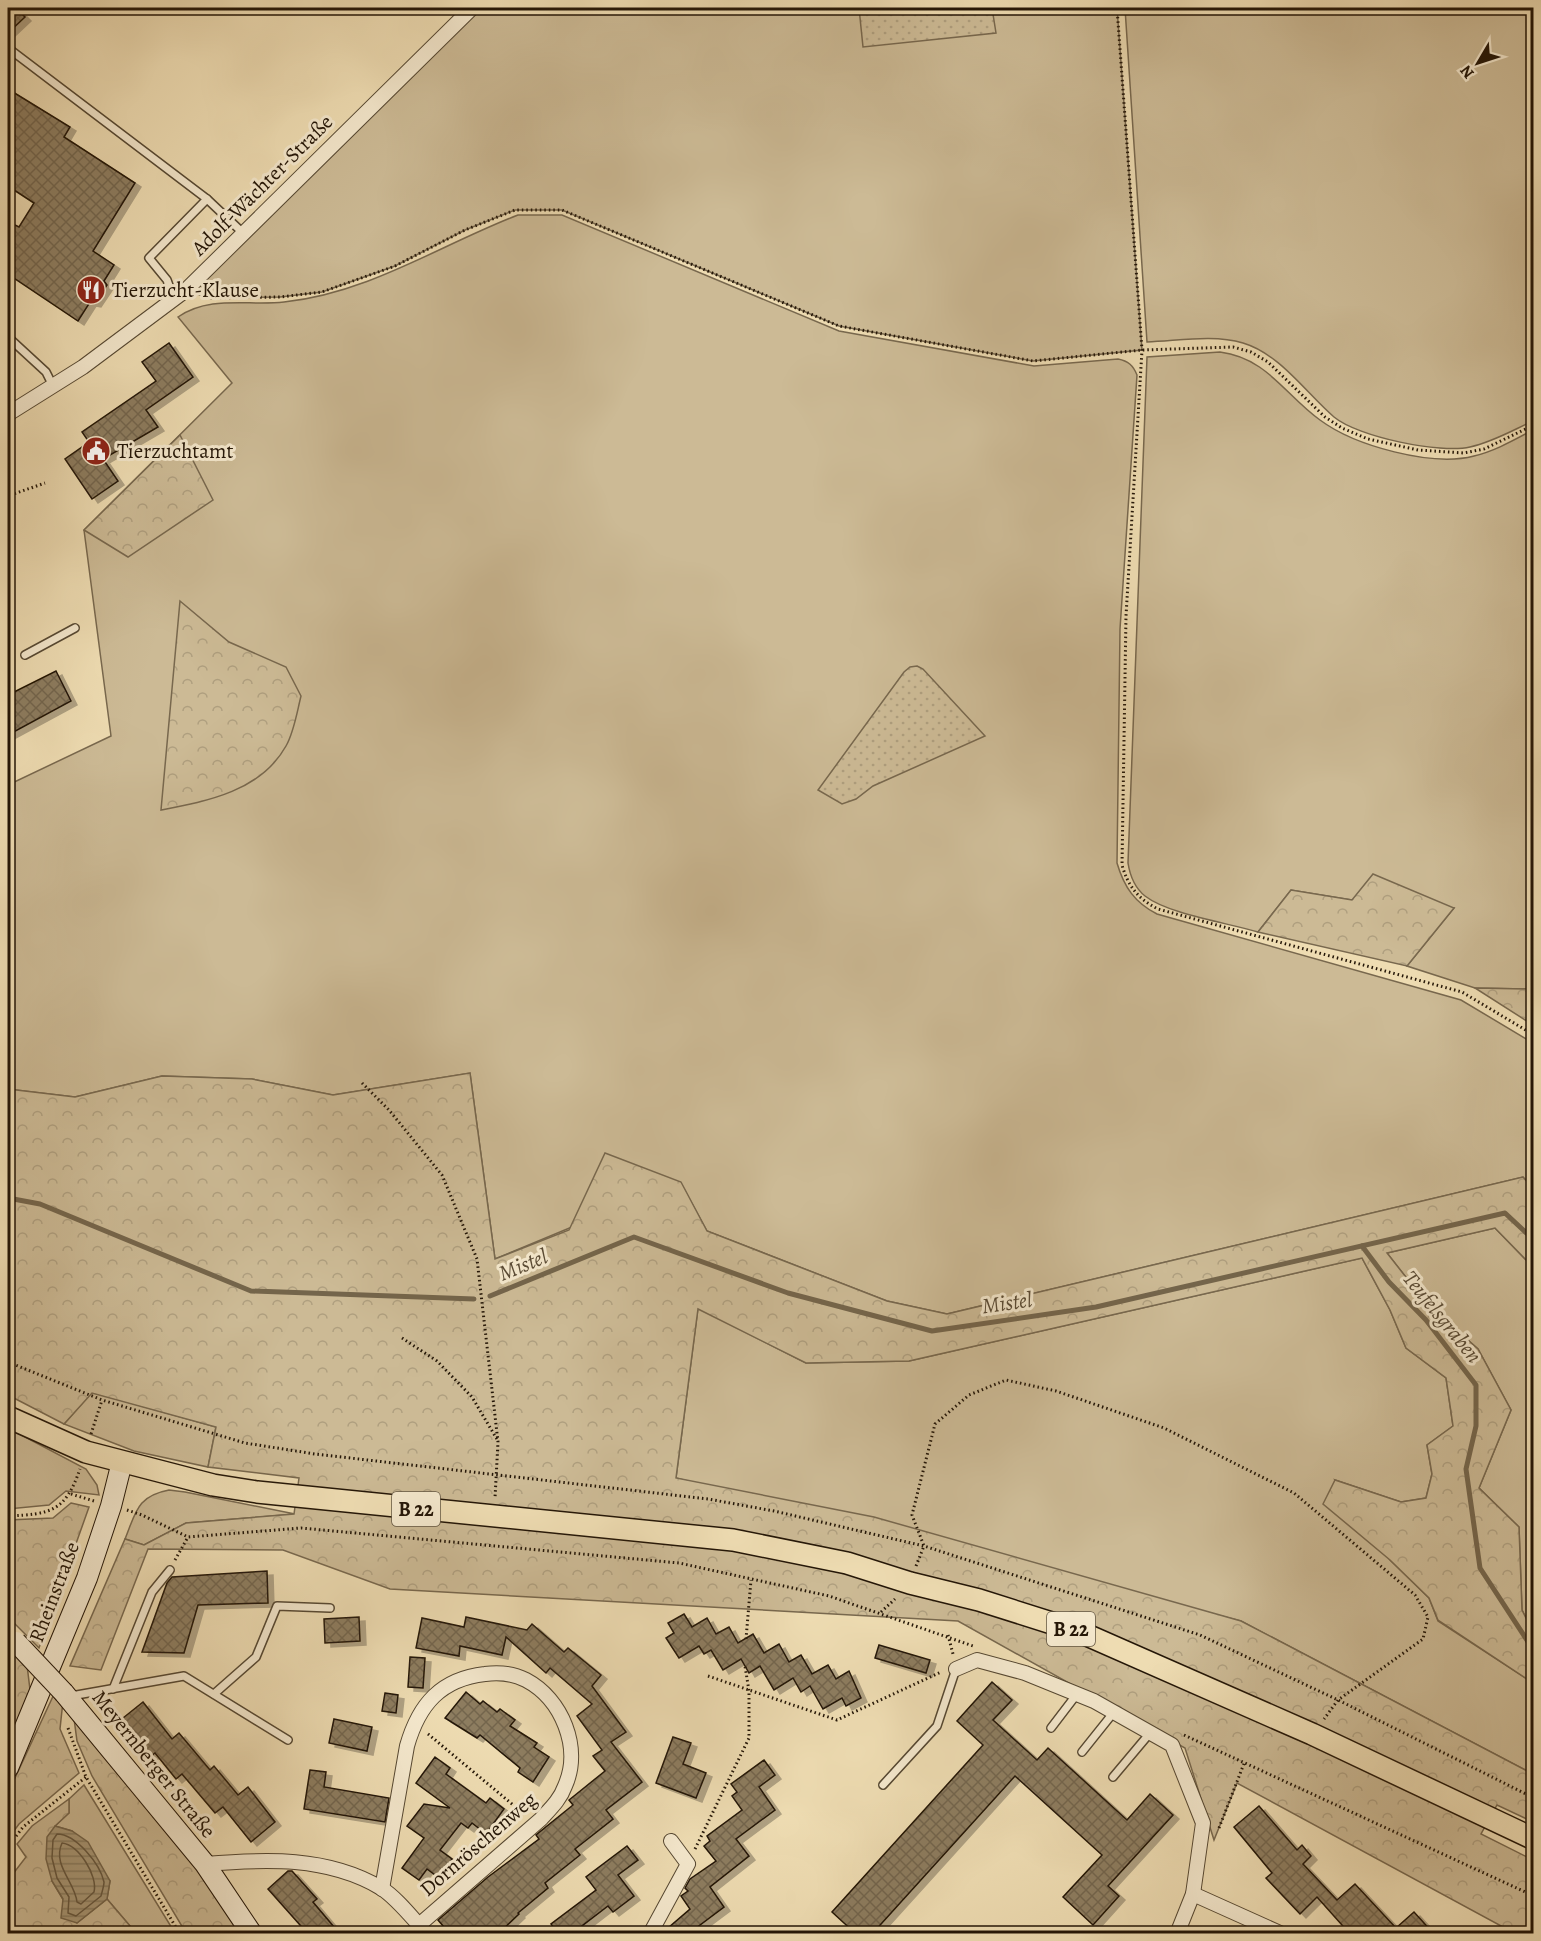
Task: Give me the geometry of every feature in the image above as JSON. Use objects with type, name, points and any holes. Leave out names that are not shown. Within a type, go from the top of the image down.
[{"type":"main road","name":"B 22","points":[[8,1417],[86,1452],[213,1485],[257,1492],[733,1540],[847,1563],[910,1583],[980,1600],[1080,1632],[1312,1734],[1533,1839]]},
{"type":"street","name":"Adolf-Wächter-Straße","points":[[8,414],[53,386],[186,290],[472,8]]},
{"type":"street","name":"Rheinstraße","points":[[8,1768],[87,1578],[111,1506],[122,1462]]},
{"type":"street","name":"Meyernberger Straße","points":[[11,1638],[66,1695],[205,1864],[252,1934]]},
{"type":"street","points":[[956,1669],[977,1660],[1024,1673],[1077,1694],[1172,1745],[1203,1823],[1193,1894],[1177,1934]]},
{"type":"street","name":"Dornröschenweg","points":[[382,1889],[407,1746],[415,1723],[436,1694],[447,1685],[461,1679],[491,1673],[508,1674],[525,1679],[542,1691],[556,1707],[570,1739],[572,1754],[566,1786],[555,1804],[535,1824],[423,1929]]},
{"type":"street","points":[[650,1934],[688,1864],[671,1840]]},
{"type":"street","points":[[205,1864],[268,1859],[344,1871],[382,1889],[423,1929]]},
{"type":"street","points":[[1193,1894],[1282,1934]]},
{"type":"lane","points":[[8,48],[207,199],[243,233]]},
{"type":"lane","points":[[174,299],[167,280],[149,258],[207,199]]},
{"type":"lane","points":[[8,337],[46,372],[53,386]]},
{"type":"lane","points":[[25,655],[75,628]]},
{"type":"lane","points":[[113,1689],[152,1592],[170,1570]]},
{"type":"lane","points":[[214,1694],[256,1657],[276,1606],[330,1608]]},
{"type":"lane","points":[[883,1785],[937,1726],[956,1669]]},
{"type":"lane","points":[[66,1695],[184,1676],[288,1740]]},
{"type":"lane","points":[[1051,1728],[1077,1694]]},
{"type":"lane","points":[[1082,1752],[1114,1712]]},
{"type":"lane","points":[[1113,1777],[1150,1733]]},
{"type":"path","points":[[1117,8],[1142,350],[1126,627],[1122,865],[1130,886],[1138,897],[1158,909],[1462,992],[1533,1035]]},
{"type":"path","points":[[186,290],[208,298],[280,297],[322,292],[395,266],[465,230],[515,210],[562,210],[839,326],[1033,361],[1217,345],[1251,352],[1268,362],[1325,417],[1342,428],[1368,439],[1418,450],[1464,453],[1484,449],[1533,425]]},
{"type":"path","points":[[8,507],[8,496],[45,483]]},
{"type":"path","points":[[362,1083],[389,1110],[442,1175],[477,1259],[498,1442],[493,1515]]},
{"type":"path","points":[[402,1338],[436,1361],[472,1397],[498,1442]]},
{"type":"path","points":[[8,1362],[102,1400],[93,1429]]},
{"type":"path","points":[[924,1546],[912,1515],[936,1424],[969,1395],[1006,1380],[1056,1390],[1164,1428],[1294,1493],[1415,1595],[1428,1617],[1423,1639],[1338,1700],[1312,1734]]},
{"type":"path","points":[[8,1516],[52,1511],[71,1494],[80,1468]]},
{"type":"path","points":[[71,1494],[84,1498]]},
{"type":"path","points":[[142,1515],[188,1537],[301,1528],[679,1563],[829,1596],[948,1635],[981,1649]]},
{"type":"path","points":[[170,1570],[188,1537]]},
{"type":"path","points":[[746,1639],[752,1580]]},
{"type":"path","points":[[708,1676],[837,1720],[934,1674],[956,1669],[948,1635]]},
{"type":"path","points":[[688,1864],[749,1738],[749,1691],[745,1666]]},
{"type":"path","points":[[66,1695],[68,1730],[86,1776],[180,1934]]},
{"type":"path","points":[[415,1723],[535,1824]]},
{"type":"path","points":[[1179,1733],[1245,1761],[1533,1896]]},
{"type":"path","points":[[8,1847],[23,1827],[86,1776]]},
{"type":"green space","points":[[472,8],[1117,8],[1142,350],[1033,361],[839,326],[562,210],[515,210],[465,230],[395,266],[322,292],[280,297],[208,298],[186,290]]},
{"type":"green space","points":[[859,8],[992,8],[996,33],[863,47]]},
{"type":"green space","points":[[1125,8],[1533,8],[1533,421],[1495,439],[1470,447],[1440,448],[1400,442],[1361,431],[1334,417],[1281,365],[1256,348],[1232,340],[1208,338],[1147,342]]},
{"type":"green space","points":[[518,215],[562,215],[839,331],[1034,366],[1118,359],[1130,364],[1137,375],[1120,629],[1117,863],[1123,880],[1142,905],[1157,914],[1461,1000],[1533,1043],[1533,1188],[1523,1177],[947,1314],[887,1301],[707,1231],[680,1182],[495,1259],[470,1073],[333,1095],[252,1079],[162,1076],[75,1097],[8,1089],[8,785],[111,736],[84,530],[232,383],[178,317],[203,306],[284,302],[345,289],[404,266]]},
{"type":"green space","points":[[1220,352],[1251,362],[1263,370],[1320,420],[1335,429],[1373,446],[1394,452],[1437,459],[1457,459],[1482,454],[1533,430],[1533,989],[1475,988],[1407,966],[1454,908],[1352,900],[1291,890],[1258,932],[1168,908],[1145,896],[1138,889],[1130,873],[1128,863],[1147,357]]},
{"type":"green space","points":[[180,435],[213,500],[128,557],[84,530]]},
{"type":"green space","points":[[180,601],[229,642],[286,667],[301,696],[289,740],[263,774],[232,792],[215,798],[161,810]]},
{"type":"green space","points":[[917,666],[923,669],[985,736],[873,786],[856,799],[842,804],[818,790],[904,672],[910,667]]},
{"type":"green space","points":[[1373,874],[1454,908],[1407,966],[1258,932],[1291,890],[1352,900]]},
{"type":"green space","points":[[1475,988],[1533,989],[1533,1025]]},
{"type":"green space","points":[[470,1073],[495,1259],[569,1230],[605,1153],[681,1182],[707,1231],[887,1301],[947,1314],[1523,1177],[1533,1188],[1533,1267],[1495,1228],[1387,1253],[1427,1304],[1478,1349],[1511,1410],[1479,1488],[1519,1527],[1522,1610],[1533,1632],[1533,1683],[1438,1620],[1429,1598],[1390,1560],[1323,1504],[1335,1480],[1401,1502],[1426,1498],[1432,1474],[1427,1445],[1453,1426],[1446,1378],[1406,1348],[1390,1310],[1362,1258],[909,1361],[806,1363],[698,1309],[676,1478],[874,1517],[1241,1621],[1533,1774],[1533,1822],[1497,1805],[1481,1834],[1533,1860],[1533,1933],[1514,1933],[1237,1783],[1214,1840],[1185,1748],[958,1621],[390,1589],[283,1550],[148,1549],[101,1670],[70,1666],[125,1539],[144,1545],[186,1523],[294,1514],[299,1478],[208,1467],[216,1427],[92,1393],[64,1424],[8,1395],[8,1089],[75,1097],[162,1076],[252,1079],[333,1095]]},
{"type":"green space","points":[[1495,1228],[1533,1267],[1533,1632],[1522,1610],[1519,1527],[1479,1488],[1511,1410],[1478,1349],[1427,1304],[1387,1253]]},
{"type":"green space","points":[[1362,1258],[1390,1310],[1406,1348],[1446,1378],[1453,1426],[1427,1445],[1432,1474],[1426,1498],[1401,1502],[1335,1480],[1390,1560],[1429,1598],[1438,1621],[1533,1683],[1533,1774],[1241,1621],[676,1478],[698,1308],[806,1363],[909,1361]]},
{"type":"green space","points":[[92,1392],[216,1427],[208,1467],[134,1451],[64,1424]]},
{"type":"green space","points":[[8,1428],[86,1469],[97,1485],[99,1495],[66,1491],[49,1505],[8,1509]]},
{"type":"green space","points":[[169,1490],[295,1514],[186,1523],[144,1545],[125,1539],[135,1513],[144,1501],[150,1496]]},
{"type":"green space","points":[[71,1503],[89,1507],[39,1648],[8,1617],[8,1520],[53,1518]]},
{"type":"green space","points":[[8,1649],[27,1665],[31,1698],[8,1743]]},
{"type":"green space","points":[[55,1692],[63,1701],[60,1729],[79,1773],[19,1824],[8,1839],[8,1793]]},
{"type":"green space","points":[[73,1711],[200,1870],[240,1933],[186,1933],[92,1776],[77,1741]]},
{"type":"green space","points":[[84,1785],[175,1933],[136,1933],[107,1899],[110,1881],[72,1831],[55,1826],[69,1813],[69,1799]]},
{"type":"green space","points":[[69,1799],[69,1813],[55,1826],[52,1881],[77,1923],[107,1899],[136,1933],[8,1934],[9,1879],[26,1857],[17,1844],[32,1826]]},
{"type":"water","points":[[55,1826],[72,1831],[88,1842],[110,1881],[107,1899],[77,1923],[61,1918],[63,1899],[52,1881],[46,1859],[47,1837]]},
{"type":"building","points":[[8,8],[16,8],[25,17],[8,33]]},
{"type":"building","points":[[8,89],[70,127],[64,137],[135,183],[93,251],[114,265],[104,281],[107,285],[95,303],[90,302],[78,321],[8,274],[8,236],[15,225],[19,227],[34,203],[8,186]]},
{"type":"building","name":"Tierzuchtamt","points":[[169,343],[193,377],[146,410],[158,427],[103,459],[118,481],[92,499],[65,459],[89,442],[82,432],[156,381],[142,362]]},
{"type":"building","points":[[56,671],[71,701],[8,735],[8,695]]},
{"type":"building","points":[[267,1571],[268,1603],[198,1605],[184,1653],[142,1652],[167,1583],[172,1577]]},
{"type":"building","points":[[684,1614],[692,1627],[707,1618],[716,1634],[729,1627],[738,1643],[753,1634],[764,1653],[779,1644],[789,1662],[801,1655],[812,1674],[828,1665],[836,1679],[849,1671],[861,1698],[846,1706],[842,1698],[823,1709],[810,1686],[801,1692],[793,1678],[774,1690],[760,1666],[749,1673],[741,1659],[723,1670],[711,1650],[704,1654],[699,1646],[679,1658],[666,1638],[674,1633],[668,1623]]},
{"type":"building","points":[[359,1617],[360,1641],[325,1643],[324,1619]]},
{"type":"building","points":[[466,1617],[527,1630],[532,1624],[564,1652],[568,1648],[601,1675],[592,1686],[626,1732],[611,1742],[642,1782],[606,1810],[613,1819],[575,1849],[580,1855],[545,1883],[548,1888],[518,1913],[498,1934],[450,1934],[438,1920],[488,1877],[539,1839],[536,1835],[573,1805],[569,1800],[605,1771],[593,1756],[602,1750],[577,1716],[592,1704],[550,1668],[546,1673],[506,1637],[502,1655],[460,1646],[459,1656],[416,1648],[422,1618],[464,1627]]},
{"type":"building","points":[[879,1645],[930,1660],[926,1673],[875,1658]]},
{"type":"building","points":[[410,1657],[425,1658],[423,1688],[408,1687]]},
{"type":"building","points":[[992,1682],[1012,1700],[993,1720],[1037,1760],[1048,1748],[1127,1820],[1150,1794],[1173,1815],[1108,1886],[1119,1896],[1093,1925],[1063,1897],[1102,1855],[1015,1776],[872,1934],[856,1934],[832,1912],[983,1745],[957,1721]]},
{"type":"building","points":[[466,1692],[480,1704],[483,1701],[497,1712],[500,1709],[515,1720],[510,1726],[537,1743],[534,1747],[549,1757],[533,1782],[518,1772],[520,1768],[480,1735],[477,1738],[445,1718]]},
{"type":"building","points":[[385,1693],[398,1695],[396,1713],[382,1711]]},
{"type":"building","points":[[143,1702],[172,1739],[179,1733],[210,1770],[214,1766],[238,1795],[248,1787],[275,1822],[251,1842],[223,1807],[215,1813],[182,1774],[176,1779],[155,1753],[147,1759],[118,1722]]},
{"type":"building","points":[[334,1719],[372,1727],[367,1751],[329,1743]]},
{"type":"building","points":[[673,1737],[691,1743],[683,1764],[706,1773],[696,1798],[656,1783]]},
{"type":"building","points":[[435,1757],[450,1768],[446,1774],[486,1803],[490,1798],[504,1809],[486,1834],[472,1823],[468,1828],[461,1823],[440,1850],[452,1859],[439,1878],[427,1869],[419,1880],[402,1868],[424,1838],[407,1826],[424,1804],[450,1808],[416,1783]]},
{"type":"building","points":[[764,1760],[775,1775],[759,1787],[775,1810],[736,1839],[749,1856],[710,1887],[724,1907],[688,1934],[661,1934],[690,1909],[681,1896],[688,1891],[685,1888],[690,1879],[716,1861],[704,1846],[710,1841],[707,1836],[742,1810],[732,1796],[737,1792],[731,1784]]},
{"type":"building","points":[[310,1770],[326,1772],[324,1787],[389,1798],[385,1822],[304,1809]]},
{"type":"building","points":[[1259,1806],[1297,1850],[1302,1845],[1311,1856],[1303,1864],[1337,1900],[1355,1884],[1396,1928],[1414,1912],[1434,1934],[1350,1934],[1317,1897],[1300,1914],[1266,1878],[1272,1873],[1234,1827]]},
{"type":"building","points":[[627,1846],[638,1860],[618,1875],[634,1896],[613,1912],[608,1906],[582,1926],[588,1934],[558,1934],[551,1924],[596,1890],[586,1877]]},
{"type":"building","points":[[288,1871],[292,1871],[317,1899],[313,1902],[340,1934],[308,1934],[268,1889]]},
{"type":"waterway","name":"Mistel","points":[[8,1198],[40,1204],[251,1291],[474,1299]]},
{"type":"waterway","name":"Mistel","points":[[490,1296],[634,1237],[788,1293],[932,1331],[1096,1307],[1505,1213],[1534,1240]]},
{"type":"waterway","name":"Teufelsgraben","points":[[1362,1246],[1389,1282],[1426,1320],[1476,1385],[1476,1426],[1466,1469],[1480,1568],[1534,1651]]},
{"type":"place","name":"Tierzucht-Klause","points":[[91,290]]},
{"type":"place","name":"Tierzuchtamt","points":[[96,451]]}]
